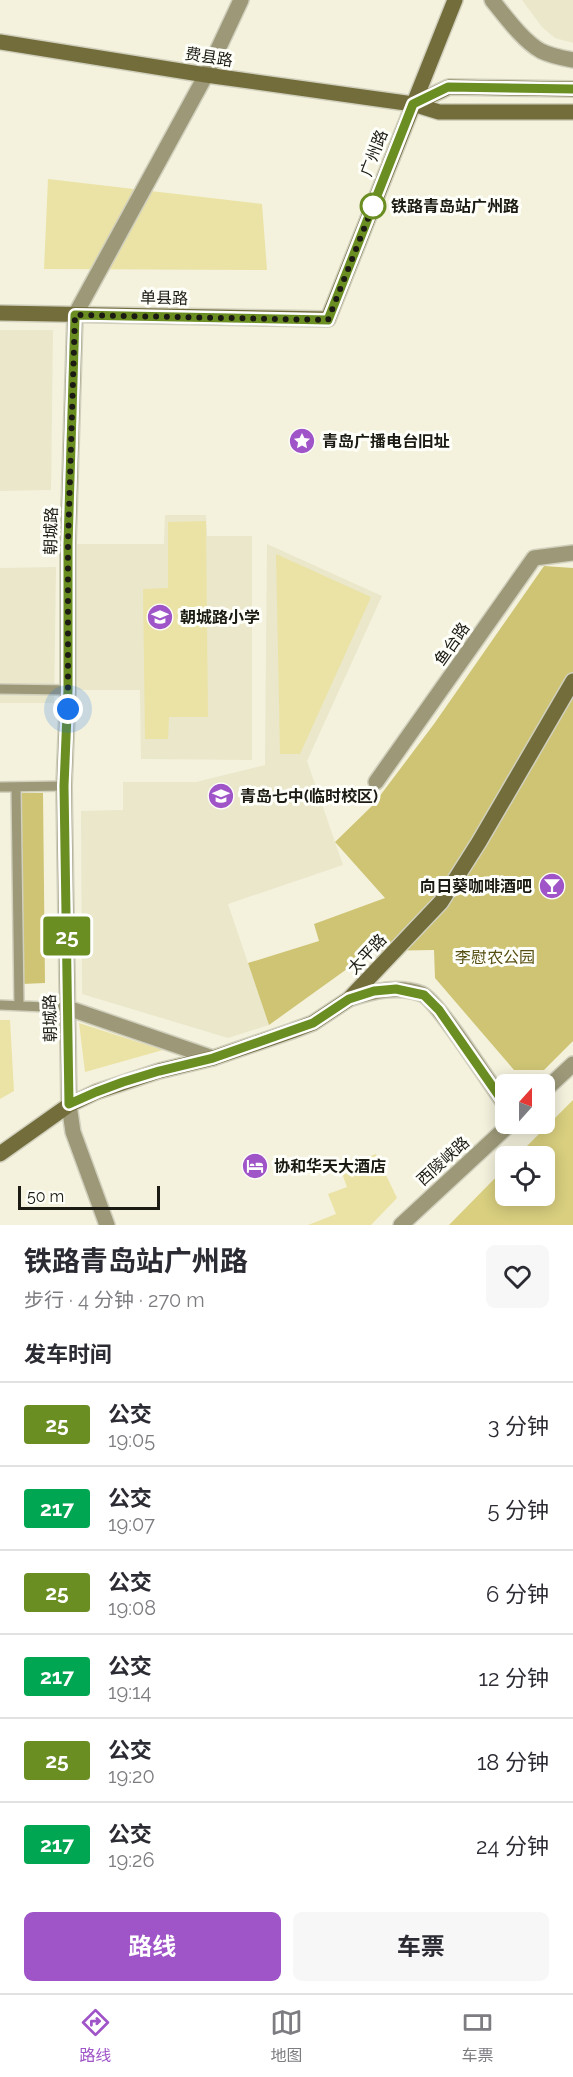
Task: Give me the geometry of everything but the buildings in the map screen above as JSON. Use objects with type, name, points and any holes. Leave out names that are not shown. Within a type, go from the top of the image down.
[{"type":"main road","name":"广州路","points":[[328,320],[456,0]]},
{"type":"main road","name":"费县路","points":[[0,42],[206,75],[413,104],[439,112],[573,112]]},
{"type":"main road","points":[[413,104],[448,87],[573,89]]},
{"type":"main road","name":"单县路","points":[[0,314],[328,320]]},
{"type":"main road","name":"太平路","points":[[0,1154],[69,1104],[96,1092],[159,1071],[213,1058],[313,1023],[349,999],[441,902],[479,842],[573,681]]},
{"type":"street","name":"朝城路","points":[[106,1225],[73,1132],[69,1104],[64,786],[75,315],[206,75],[241,0]]},
{"type":"street","points":[[492,0],[512,25],[539,50],[552,56],[573,60]]},
{"type":"street","name":"鱼台路","points":[[376,782],[534,558],[573,553]]},
{"type":"street","points":[[349,999],[374,991],[396,989],[424,995],[439,1010],[495,1090]]},
{"type":"street","points":[[68,1008],[213,1058]]},
{"type":"street","points":[[555,1081],[573,1064]]},
{"type":"street","name":"西陵峡路","points":[[401,1225],[499,1134]]},
{"type":"lane","points":[[0,689],[68,690]]},
{"type":"lane","points":[[16,786],[19,1005]]},
{"type":"lane","points":[[0,787],[64,786]]},
{"type":"lane","points":[[0,1005],[68,1008]]},
{"type":"shaded area","points":[[522,0],[573,0],[573,43],[555,38],[542,27]]},
{"type":"shaded area","points":[[48,179],[262,204],[267,270],[44,269]]},
{"type":"shaded area","points":[[0,330],[53,330],[51,490],[0,491]]},
{"type":"shaded area","name":"朝城路小学","points":[[165,515],[206,515],[207,536],[252,536],[252,760],[141,759],[140,690],[68,690],[68,544],[164,544]]},
{"type":"shaded area","points":[[206,521],[208,717],[169,717],[168,739],[145,739],[143,589],[168,588],[168,522]]},
{"type":"shaded area","name":"青岛七中(临时校区)","points":[[267,544],[382,596],[307,761],[343,865],[228,904],[269,1025],[228,1038],[82,994],[81,811],[123,810],[123,782],[196,782],[265,765]]},
{"type":"shaded area","points":[[276,554],[371,597],[300,754],[280,754]]},
{"type":"shaded area","points":[[56,567],[54,703],[0,703],[0,568]]},
{"type":"shaded area","points":[[0,1020],[10,1020],[14,1091],[0,1099]]},
{"type":"shaded area","points":[[79,1023],[163,1050],[85,1072]]},
{"type":"shaded area","points":[[573,1100],[573,1225],[449,1225],[495,1178],[495,1206],[555,1206],[555,1146],[527,1146],[539,1134],[555,1134],[555,1118]]},
{"type":"shaded area","points":[[376,1154],[397,1198],[371,1225],[308,1225],[336,1214],[328,1194],[347,1187],[340,1168]]},
{"type":"green space","name":"李慰农公园","points":[[544,566],[573,568],[573,1041],[544,1070],[514,1070],[435,978],[434,950],[372,951],[269,1025],[248,963],[319,941],[314,924],[385,898],[335,842],[373,805],[434,724]]},
{"type":"green space","points":[[19,793],[43,793],[45,983],[22,984]]},
{"type":"bus line","name":"25","points":[[495,1090],[439,1010],[424,995],[396,989],[374,991],[349,999],[313,1023],[213,1058],[123,1082],[69,1104],[64,786],[75,315],[328,320],[413,104],[448,87],[573,89]]},
{"type":"place","name":"铁路青岛站广州路","points":[[373,206]]},
{"type":"place","name":"青岛广播电台旧址","points":[[302,441]]},
{"type":"place","name":"朝城路小学","points":[[160,617]]},
{"type":"place","name":"青岛七中(临时校区)","points":[[221,796]]},
{"type":"place","name":"向日葵咖啡酒吧","points":[[552,886]]},
{"type":"place","name":"协和华天大酒店","points":[[255,1166]]},
{"type":"route","points":[[68,709],[68,544],[75,315],[328,320],[373,206]]}]
